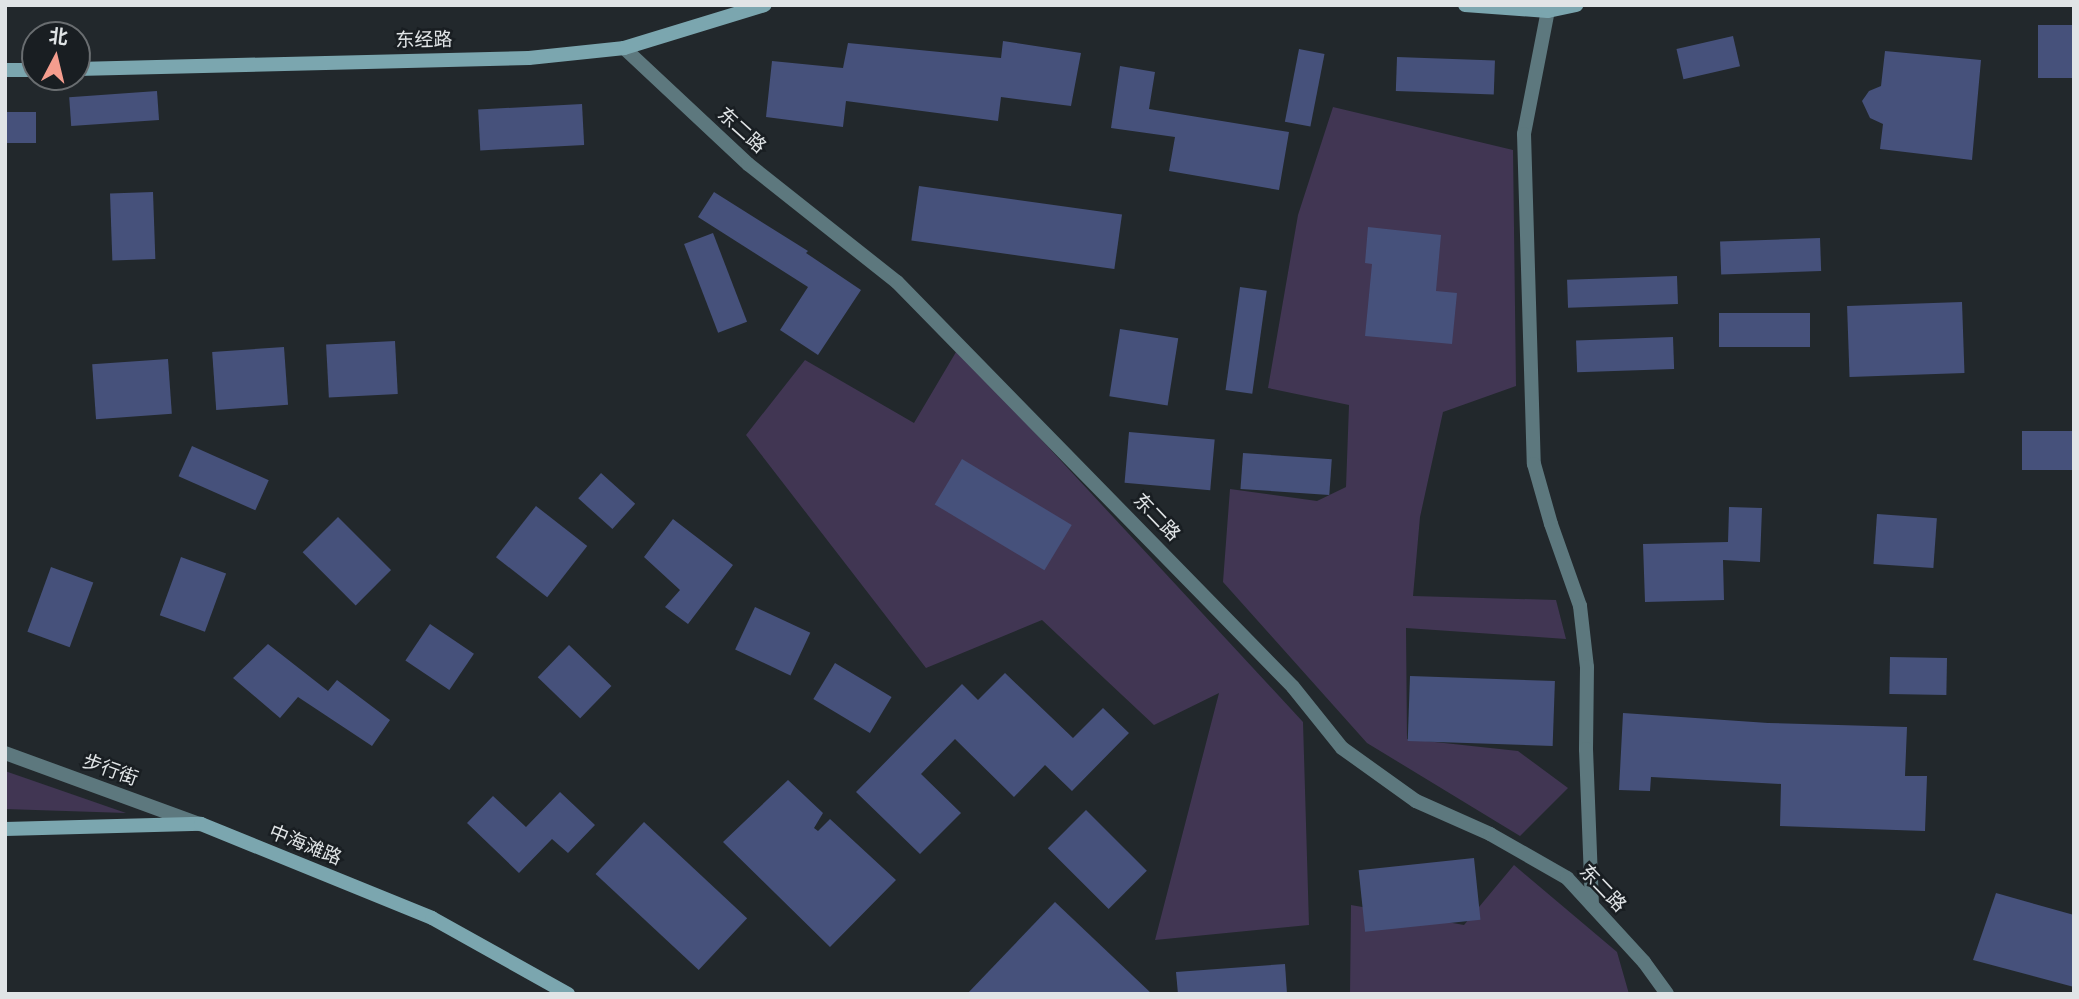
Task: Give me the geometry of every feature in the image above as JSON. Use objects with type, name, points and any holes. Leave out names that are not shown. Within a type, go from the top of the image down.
[{"type":"main road","name":"东经路","points":[[91,69],[529,58],[624,48],[765,5]]},
{"type":"main road","points":[[1465,5],[1549,8],[1576,5]]},
{"type":"main road","name":"中海滩路","points":[[5,829],[201,824],[432,918],[568,994]]},
{"type":"street","points":[[1549,8],[1524,134],[1535,464],[1551,524],[1580,606],[1587,667],[1586,749],[1591,905]]},
{"type":"street","name":"东二路","points":[[624,48],[748,164],[897,282],[1283,678],[1342,748],[1416,801],[1490,834],[1567,878],[1644,962],[1667,994]]},
{"type":"street","name":"步行街","points":[[5,753],[201,824]]},
{"type":"shaded area","points":[[1333,107],[1513,150],[1516,386],[1443,412],[1420,517],[1413,596],[1556,600],[1566,639],[1406,628],[1407,739],[1518,751],[1568,788],[1520,836],[1367,743],[1223,582],[1230,489],[1317,501],[1346,487],[1349,405],[1268,388],[1298,215]]},
{"type":"shaded area","points":[[956,352],[989,383],[1303,722],[1309,925],[1155,940],[1219,693],[1154,725],[1042,620],[926,668],[746,435],[805,360],[914,423]]},
{"type":"shaded area","points":[[5,771],[126,813],[5,809]]},
{"type":"shaded area","points":[[1514,865],[1617,952],[1629,994],[1350,994],[1351,905],[1464,925]]},
{"type":"building","points":[[2038,25],[2074,25],[2074,78],[2038,78]]},
{"type":"building","points":[[1733,36],[1740,66],[1683,79],[1676,49]]},
{"type":"building","points":[[1003,41],[1081,53],[1071,106],[1001,97],[998,121],[846,101],[843,127],[766,117],[772,61],[843,68],[848,43],[1001,58]]},
{"type":"building","points":[[1299,49],[1325,54],[1310,127],[1285,122]]},
{"type":"building","points":[[1885,51],[1981,60],[1972,160],[1880,149],[1883,124],[1870,118],[1862,101],[1869,91],[1881,86]]},
{"type":"building","points":[[1397,57],[1495,60],[1494,94],[1396,91]]},
{"type":"building","points":[[1120,66],[1155,72],[1149,109],[1289,132],[1279,190],[1169,171],[1175,137],[1111,128]]},
{"type":"building","points":[[157,91],[159,120],[71,126],[69,97]]},
{"type":"building","points":[[582,104],[584,145],[480,150],[478,109]]},
{"type":"building","points":[[5,112],[36,112],[36,143],[5,143]]},
{"type":"building","points":[[919,186],[1122,215],[1114,269],[911,240]]},
{"type":"building","points":[[153,192],[155,259],[112,260],[110,194]]},
{"type":"building","points":[[714,192],[808,251],[806,253],[861,290],[818,355],[780,330],[808,287],[698,217]]},
{"type":"building","points":[[1368,227],[1441,235],[1436,291],[1457,293],[1452,344],[1365,336],[1372,264],[1365,263]]},
{"type":"building","points":[[713,233],[747,322],[718,333],[684,244]]},
{"type":"building","points":[[1820,238],[1821,271],[1721,274],[1720,241]]},
{"type":"building","points":[[1677,276],[1678,304],[1568,308],[1567,280]]},
{"type":"building","points":[[1240,287],[1267,291],[1252,394],[1226,390]]},
{"type":"building","points":[[1962,302],[1964,373],[1850,377],[1847,306]]},
{"type":"building","points":[[1719,313],[1810,313],[1810,347],[1719,347]]},
{"type":"building","points":[[1120,329],[1178,338],[1168,405],[1109,396]]},
{"type":"building","points":[[1673,337],[1674,369],[1577,372],[1576,340]]},
{"type":"building","points":[[395,341],[398,394],[329,398],[326,345]]},
{"type":"building","points":[[284,347],[288,405],[216,410],[212,352]]},
{"type":"building","points":[[168,359],[172,414],[96,419],[92,364]]},
{"type":"building","points":[[2022,431],[2074,431],[2074,470],[2022,470]]},
{"type":"building","points":[[1129,432],[1215,439],[1210,490],[1125,483]]},
{"type":"building","points":[[192,446],[269,480],[255,510],[179,476]]},
{"type":"building","points":[[1243,453],[1332,459],[1329,495],[1240,489]]},
{"type":"building","points":[[962,459],[1072,525],[1044,570],[935,504]]},
{"type":"building","points":[[601,473],[635,504],[612,529],[578,498]]},
{"type":"building","points":[[536,506],[587,546],[547,597],[496,557]]},
{"type":"building","points":[[1729,507],[1762,508],[1760,562],[1723,560],[1724,600],[1645,602],[1643,544],[1728,542]]},
{"type":"building","points":[[1877,514],[1937,518],[1933,568],[1874,564]]},
{"type":"building","points":[[338,517],[391,570],[356,605],[303,552]]},
{"type":"building","points":[[673,519],[733,565],[688,624],[665,607],[680,590],[644,557]]},
{"type":"building","points":[[181,557],[226,573],[205,632],[160,615]]},
{"type":"building","points":[[51,567],[93,582],[70,647],[27,632]]},
{"type":"building","points":[[755,607],[810,633],[790,675],[735,650]]},
{"type":"building","points":[[430,624],[474,654],[449,690],[405,660]]},
{"type":"building","points":[[268,644],[328,691],[337,680],[390,720],[372,746],[298,697],[280,718],[233,678]]},
{"type":"building","points":[[569,645],[611,686],[580,718],[538,677]]},
{"type":"building","points":[[1890,657],[1947,658],[1946,695],[1889,694]]},
{"type":"building","points":[[835,663],[892,697],[870,733],[813,699]]},
{"type":"building","points":[[1005,673],[1073,738],[1103,708],[1129,733],[1072,791],[1045,765],[1014,797],[955,739],[921,774],[961,813],[920,854],[856,792],[962,684],[978,700]]},
{"type":"building","points":[[1410,676],[1555,681],[1553,746],[1408,741]]},
{"type":"building","points":[[1623,713],[1768,723],[1907,727],[1905,776],[1927,776],[1925,831],[1780,826],[1781,784],[1651,777],[1650,791],[1619,790]]},
{"type":"building","points":[[788,780],[823,813],[814,828],[818,831],[830,819],[896,880],[830,947],[723,842]]},
{"type":"building","points":[[560,792],[595,825],[568,853],[552,839],[519,873],[467,823],[493,796],[526,827]]},
{"type":"building","points":[[1086,810],[1147,871],[1109,909],[1048,848]]},
{"type":"building","points":[[644,822],[747,918],[699,970],[596,874]]},
{"type":"building","points":[[1474,858],[1480,920],[1365,932],[1359,870]]},
{"type":"building","points":[[1996,893],[2074,915],[2074,987],[1973,960]]},
{"type":"building","points":[[1055,902],[1152,994],[967,994]]},
{"type":"building","points":[[1285,964],[1287,994],[1178,994],[1176,972]]}]
